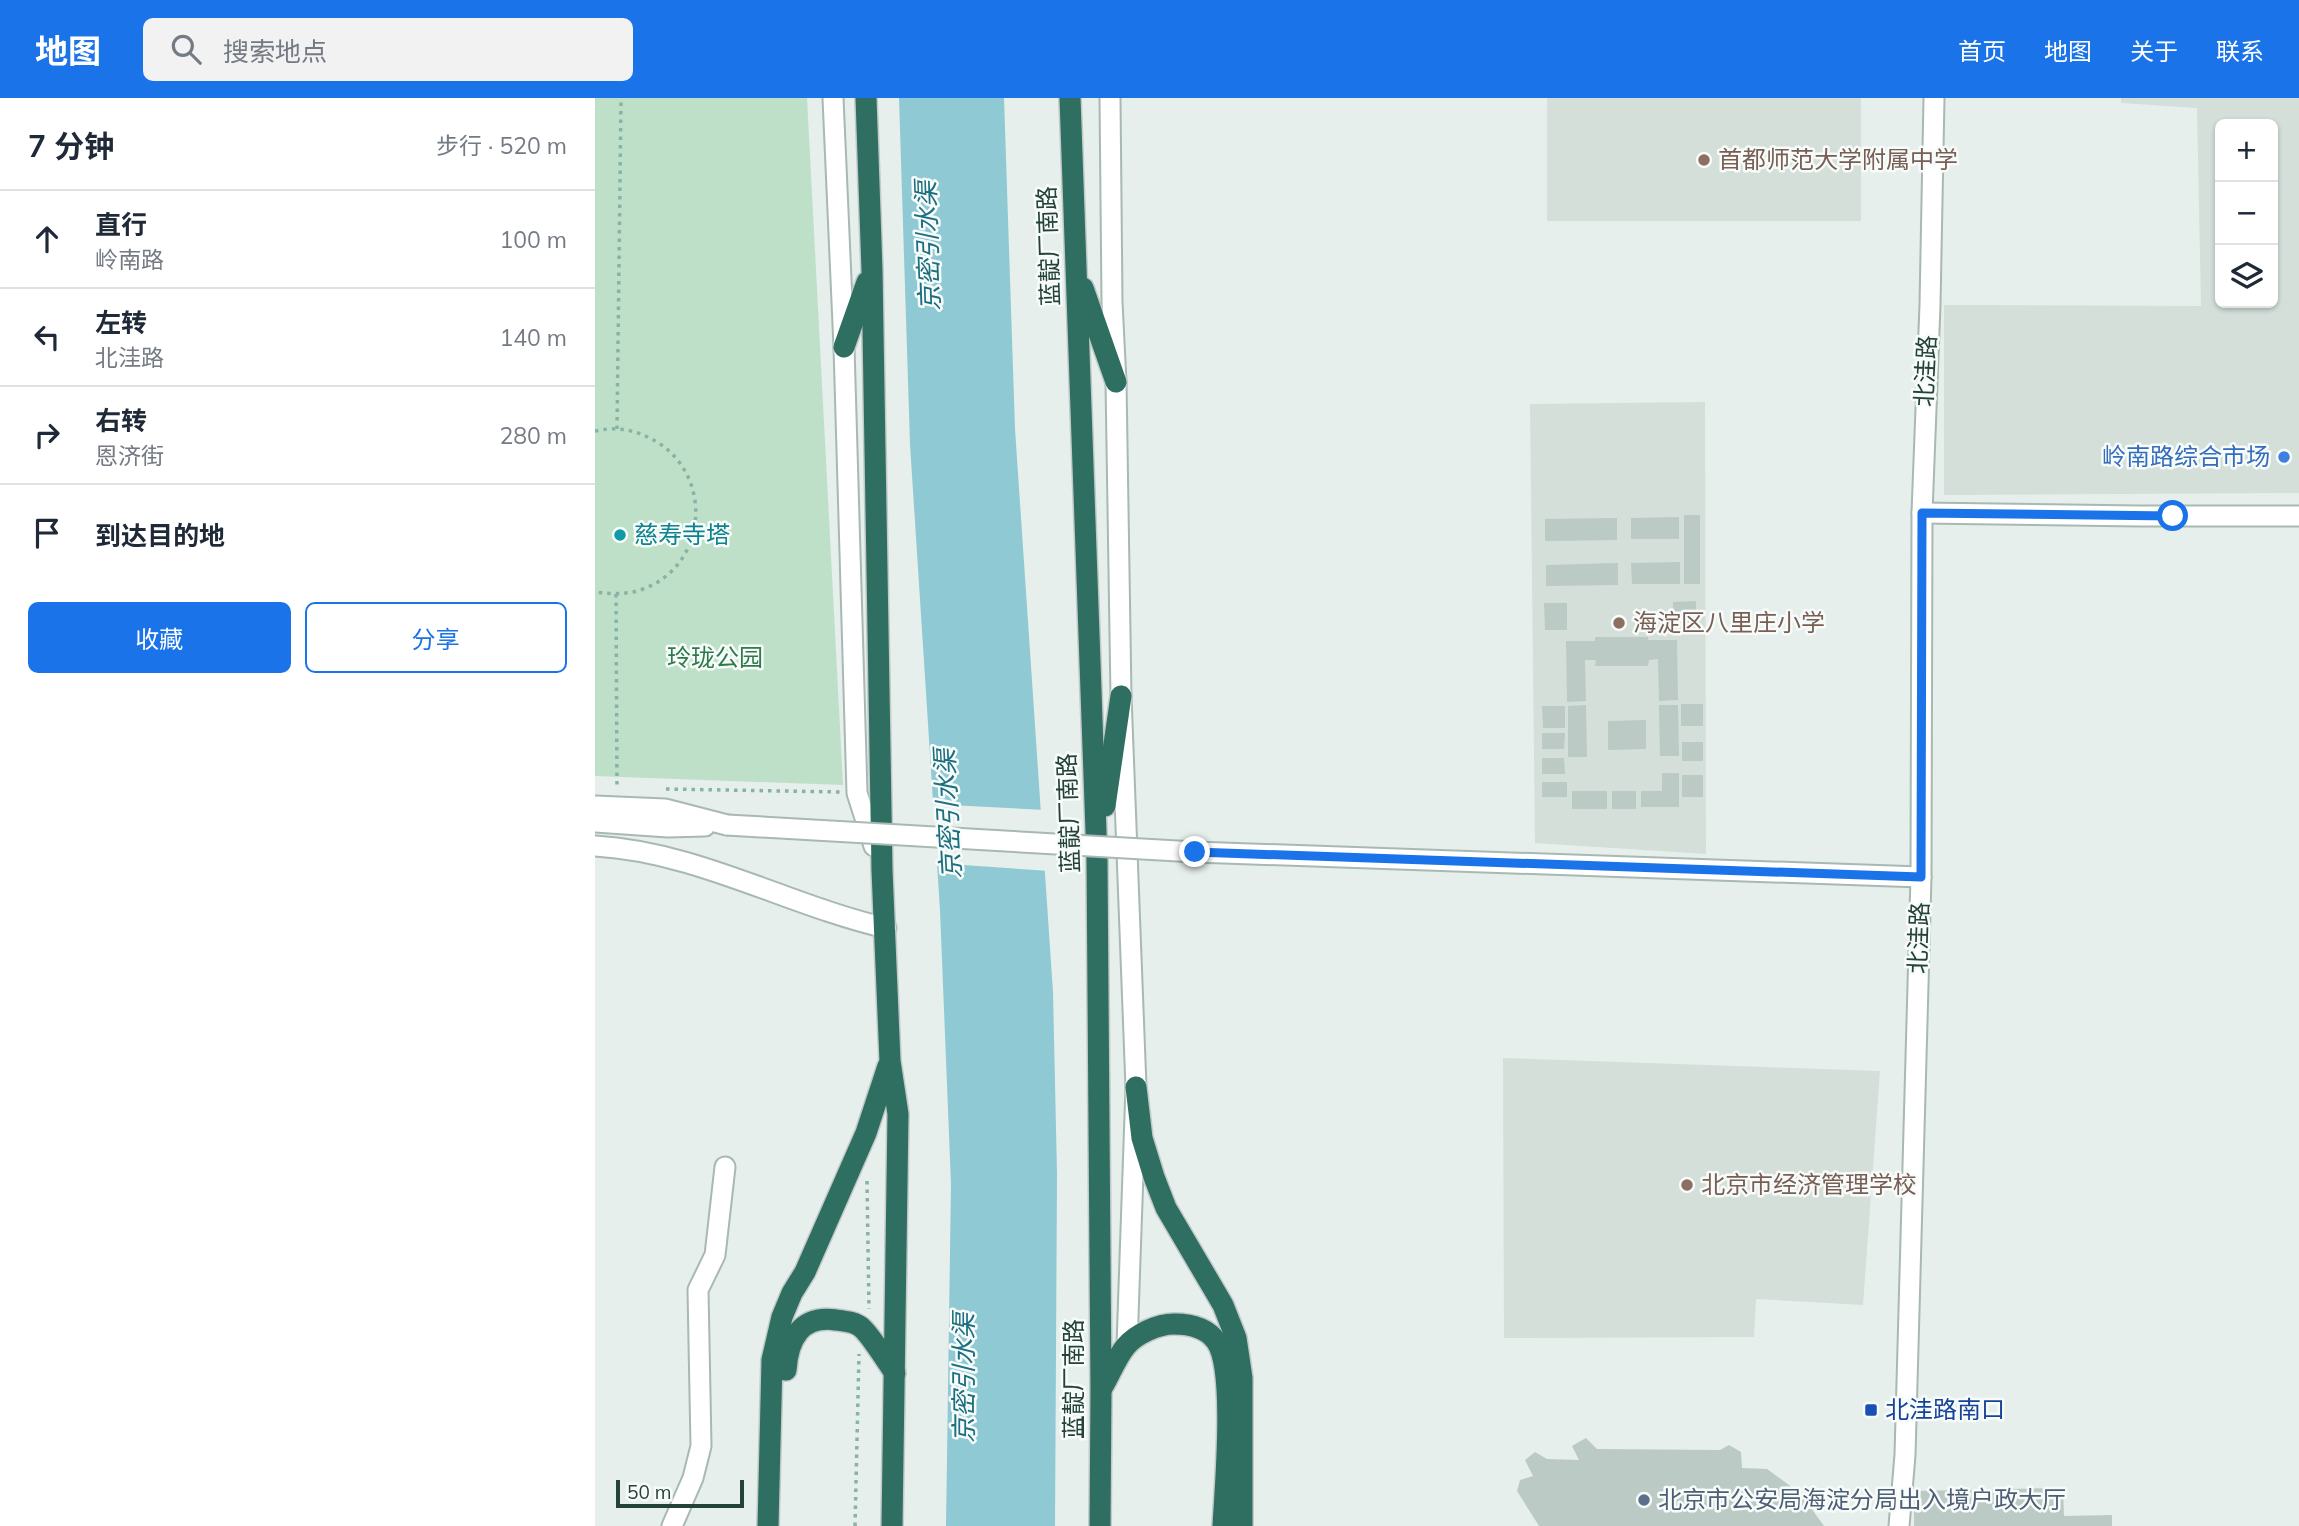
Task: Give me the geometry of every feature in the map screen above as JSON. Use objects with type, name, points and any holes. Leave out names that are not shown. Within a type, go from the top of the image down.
[{"type":"highway","points":[[866,98],[882,870],[890,1060],[898,1114],[892,1526]]},
{"type":"highway","name":"蓝靛厂南路","points":[[1070,98],[1097,860],[1100,1526]]},
{"type":"highway","points":[[1076,265],[1116,382]]},
{"type":"highway","points":[[844,346],[871,270]]},
{"type":"highway","points":[[1097,860],[1121,696]]},
{"type":"highway","points":[[768,1526],[771,1379],[776,1338],[792,1293],[805,1272],[866,1133],[890,1060]]},
{"type":"highway","points":[[1136,1087],[1142,1138],[1162,1198],[1223,1305],[1236,1338],[1242,1378],[1242,1526]]},
{"type":"highway","points":[[782,1526],[787,1360],[790,1342],[799,1330],[812,1322],[830,1319],[848,1321],[862,1327],[895,1373]]},
{"type":"highway","points":[[1101,1390],[1127,1345],[1148,1331],[1168,1324],[1186,1324],[1204,1329],[1215,1339],[1223,1352],[1228,1378],[1223,1526]]},
{"type":"street","points":[[833,98],[844,346],[857,793],[882,870]]},
{"type":"street","points":[[1110,98],[1121,696],[1136,1087],[1127,1345]]},
{"type":"street","name":"北洼路","points":[[1899,1526],[1905,1455],[1921,877],[1922,513],[1934,98]]},
{"type":"street","points":[[1922,513],[2299,516]]},
{"type":"street","points":[[595,806],[665,809],[727,825]]},
{"type":"street","points":[[595,822],[668,827],[727,825],[1195,852],[1921,877]]},
{"type":"street","points":[[595,846],[656,853],[709,867],[851,920],[886,928]]},
{"type":"street","points":[[672,1526],[693,1478],[701,1446],[698,1290],[715,1255],[725,1167]]},
{"type":"path","points":[[617,429],[621,98]]},
{"type":"path","points":[[595,431],[617,429],[645,435],[669,449],[686,471],[696,498],[696,526],[686,553],[668,574],[644,589],[616,594],[595,592]]},
{"type":"path","points":[[616,594],[615,788],[628,788]]},
{"type":"path","points":[[654,789],[857,793]]},
{"type":"shaded area","name":"首都师范大学附属中学","points":[[1547,98],[1861,98],[1861,221],[1547,221]]},
{"type":"shaded area","points":[[2121,98],[2299,98],[2299,493],[1944,495],[1944,305],[2201,306],[2197,108],[2121,103]]},
{"type":"shaded area","name":"海淀区八里庄小学","points":[[1705,402],[1706,854],[1535,843],[1530,404]]},
{"type":"shaded area","name":"北京市经济管理学校","points":[[1503,1058],[1880,1071],[1863,1305],[1756,1299],[1754,1337],[1504,1338]]},
{"type":"green space","name":"玲珑公园","points":[[595,98],[807,98],[843,785],[595,776]]},
{"type":"water","name":"京密引水渠","points":[[899,98],[1004,98],[1015,429],[1053,992],[1057,1174],[1055,1526],[946,1526],[951,1184],[940,910],[910,444]]},
{"type":"pier","points":[[930,804],[1045,810],[1049,871],[934,863]]},
{"type":"building","points":[[1684,515],[1700,515],[1700,584],[1684,584]]},
{"type":"building","points":[[1679,517],[1679,539],[1631,539],[1631,518]]},
{"type":"building","points":[[1617,518],[1617,540],[1545,541],[1545,519]]},
{"type":"building","points":[[1680,562],[1680,584],[1632,584],[1631,563]]},
{"type":"building","points":[[1618,563],[1618,585],[1546,586],[1546,565]]},
{"type":"building","points":[[1696,601],[1696,628],[1674,628],[1673,602]]},
{"type":"building","points":[[1544,603],[1567,603],[1567,630],[1545,630]]},
{"type":"building","points":[[1595,637],[1677,640],[1678,700],[1659,701],[1658,659],[1649,660],[1648,666],[1595,666],[1596,660],[1585,660],[1586,701],[1567,702],[1566,641],[1595,641]]},
{"type":"building","points":[[1681,704],[1703,704],[1703,726],[1681,726]]},
{"type":"building","points":[[1586,705],[1587,757],[1568,757],[1568,706]]},
{"type":"building","points":[[1659,705],[1678,705],[1679,756],[1660,756]]},
{"type":"building","points":[[1542,706],[1565,706],[1565,728],[1543,728]]},
{"type":"building","points":[[1646,720],[1646,749],[1608,750],[1608,721]]},
{"type":"building","points":[[1542,733],[1565,733],[1564,749],[1542,749]]},
{"type":"building","points":[[1682,742],[1703,742],[1703,761],[1682,761]]},
{"type":"building","points":[[1542,758],[1564,758],[1565,774],[1542,774]]},
{"type":"building","points":[[1662,773],[1679,773],[1679,807],[1641,807],[1641,791],[1662,791]]},
{"type":"building","points":[[1682,775],[1703,775],[1703,797],[1682,797]]},
{"type":"building","points":[[1542,782],[1567,782],[1567,797],[1542,797]]},
{"type":"building","points":[[1572,791],[1607,791],[1607,809],[1572,809]]},
{"type":"building","points":[[1612,791],[1636,791],[1636,809],[1612,809]]},
{"type":"building","points":[[1586,1438],[1597,1449],[1720,1450],[1729,1445],[1741,1452],[1742,1468],[1767,1469],[1800,1493],[1824,1526],[1539,1526],[1517,1491],[1520,1480],[1533,1476],[1525,1460],[1535,1452],[1547,1459],[1579,1460],[1572,1446]]},
{"type":"building","points":[[2063,1488],[2064,1516],[2112,1515],[2112,1526],[1914,1526],[1914,1491]]},
{"type":"place","name":"首都师范大学附属中学","points":[[1704,160]]},
{"type":"place","name":"岭南路综合市场","points":[[2284,457]]},
{"type":"place","name":"慈寿寺塔","points":[[620,535]]},
{"type":"place","name":"海淀区八里庄小学","points":[[1619,623]]},
{"type":"place","name":"北京市经济管理学校","points":[[1687,1185]]},
{"type":"place","name":"北洼路南口","points":[[1871,1410]]},
{"type":"place","name":"北京市公安局海淀分局出入境户政大厅","points":[[1644,1500]]},
{"type":"route","points":[[1195,852],[1921,877],[1922,513],[2173,516]]}]
